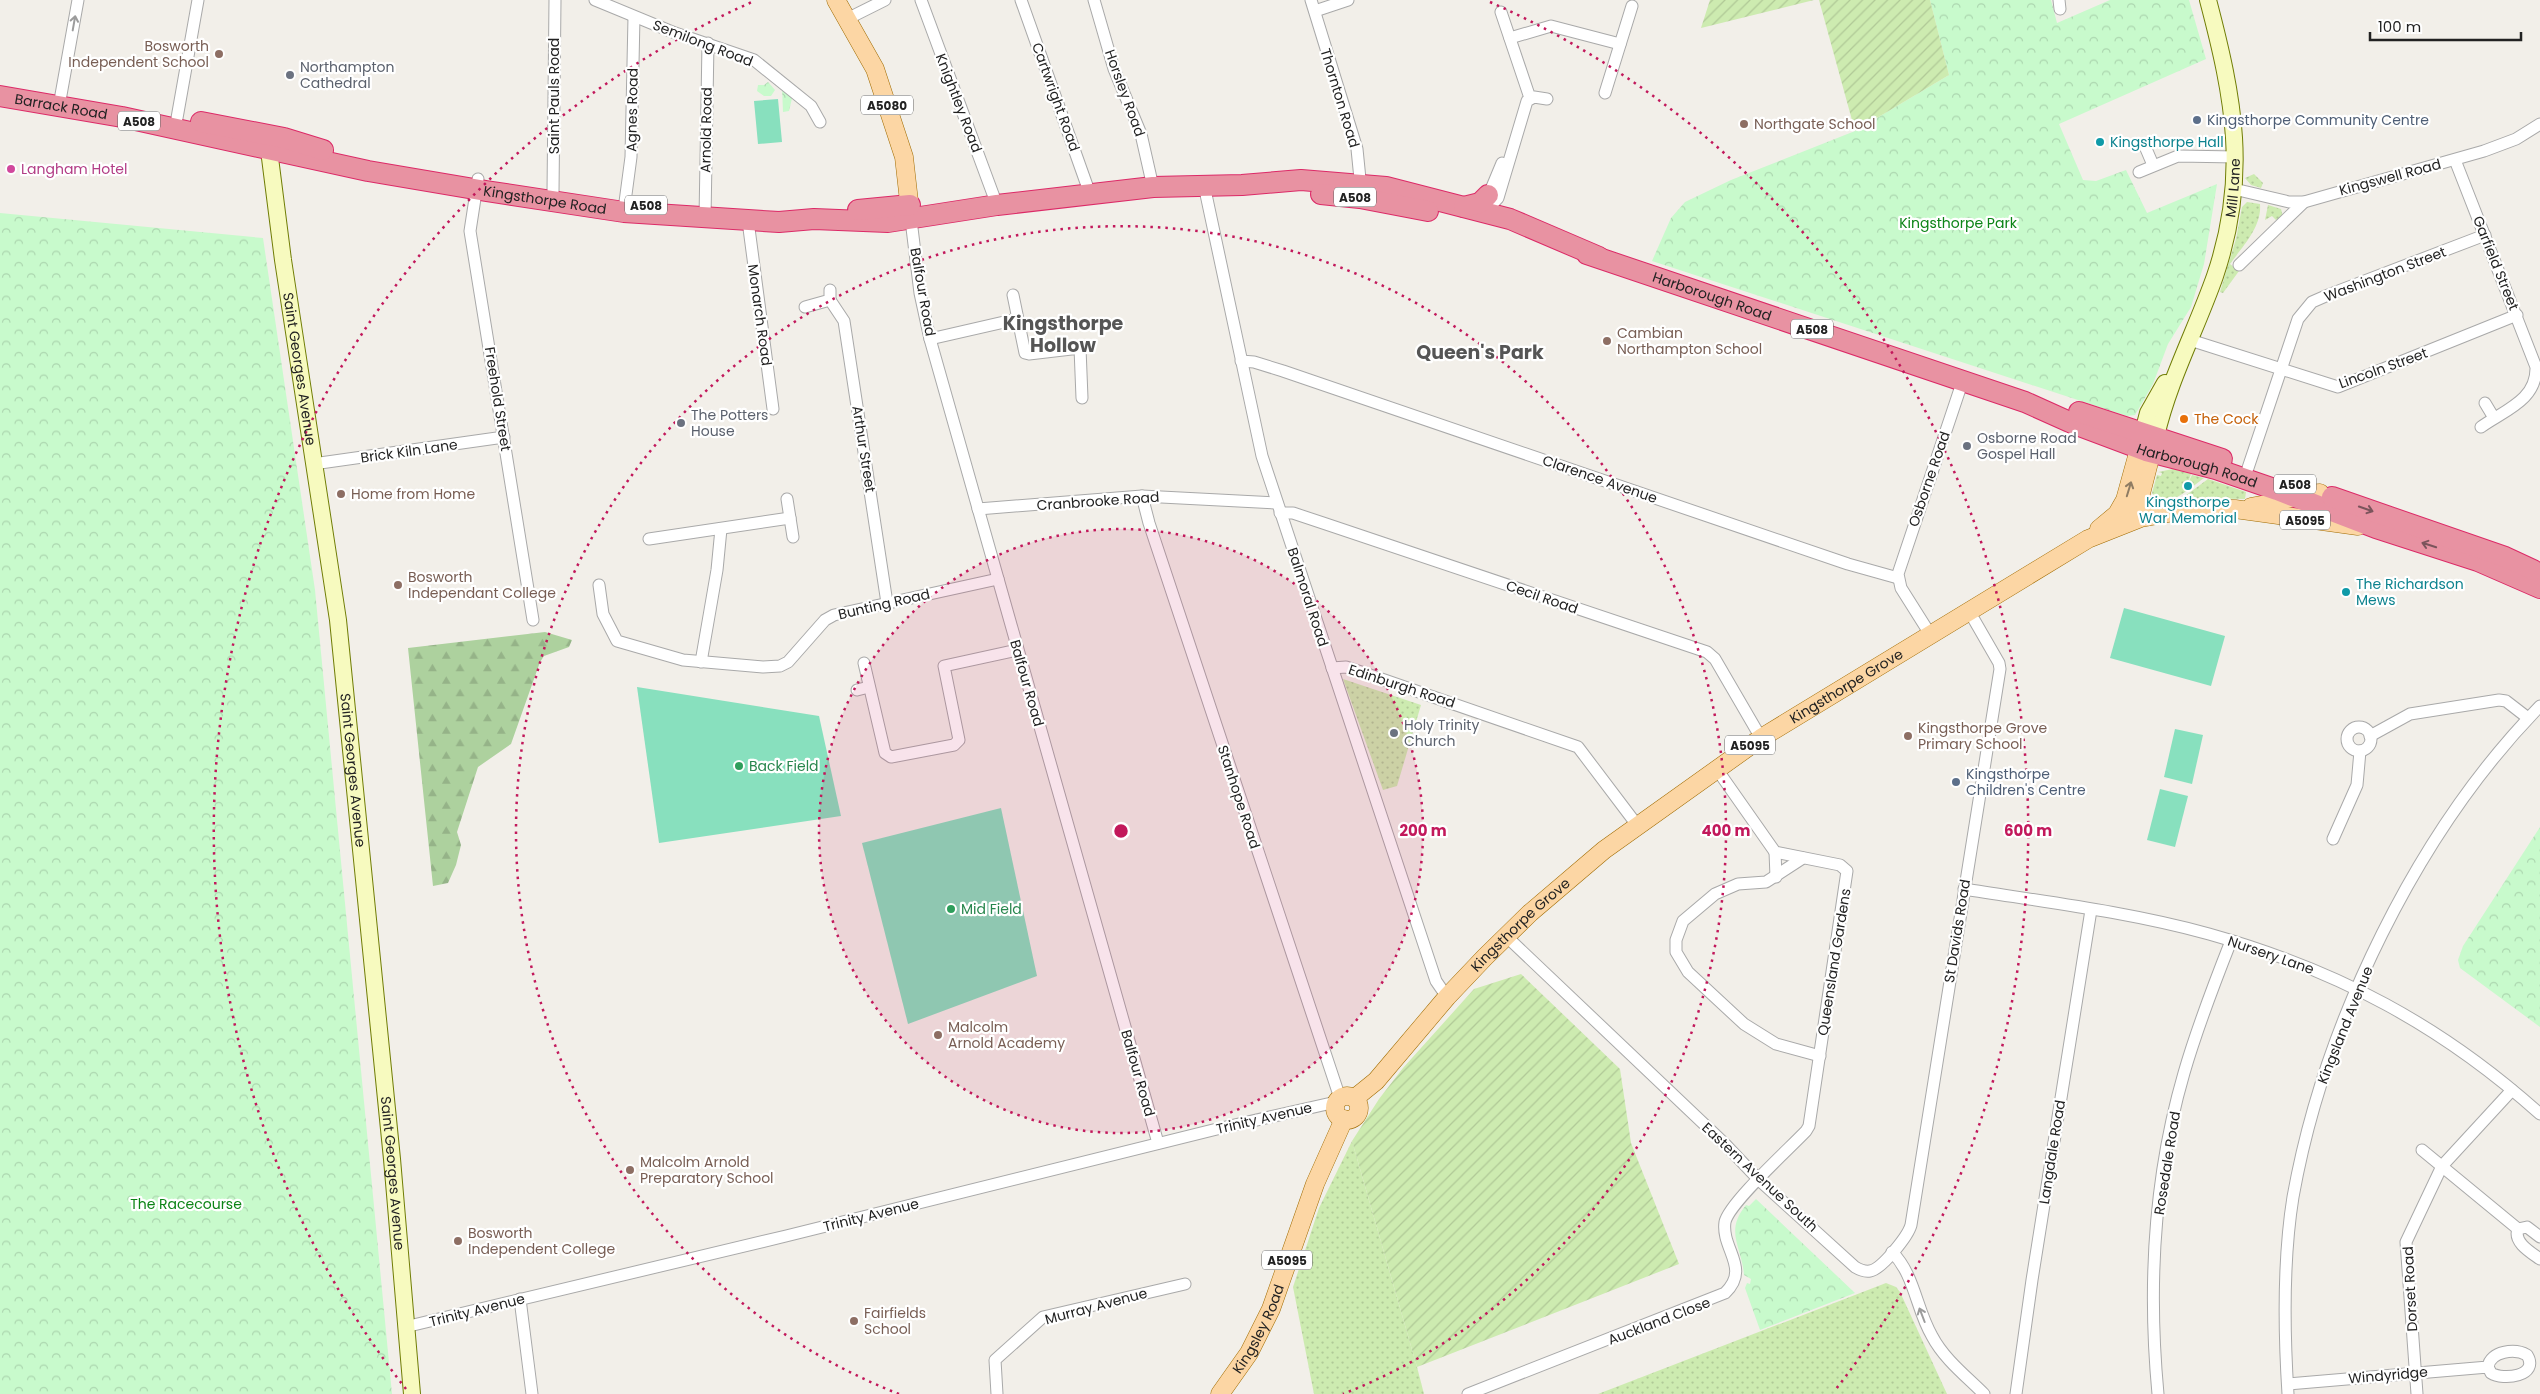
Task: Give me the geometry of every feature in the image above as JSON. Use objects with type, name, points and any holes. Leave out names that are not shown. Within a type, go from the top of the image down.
[{"type":"highway","name":"Barrack Road","points":[[0,84],[122,117],[368,171]]},
{"type":"highway","name":"Barrack Road","points":[[0,96],[60,100],[217,124],[284,138],[324,150],[388,165],[473,182]]},
{"type":"highway","name":"Barrack Road","points":[[217,124],[223,132],[256,139],[266,144],[270,150]]},
{"type":"highway","name":"Kingsthorpe Road","points":[[368,171],[553,192],[748,220],[779,222],[814,219],[888,222],[910,212]]},
{"type":"highway","name":"A508","points":[[910,212],[997,205],[1152,187],[1242,185],[1300,180],[1377,194],[1429,208],[1443,215],[1465,214]]},
{"type":"highway","name":"Kingsthorpe Road","points":[[473,182],[624,212],[705,213],[782,211],[814,219]]},
{"type":"highway","name":"A508","points":[[1361,191],[1386,187],[1465,214],[1510,226]]},
{"type":"highway","points":[[1465,214],[1480,202],[1490,202],[1486,219],[1510,226]]},
{"type":"highway","name":"Harborough Road","points":[[1510,226],[2025,402],[2077,411],[2248,468],[2505,557],[2540,573]]},
{"type":"highway","name":"Harborough Road","points":[[2153,437],[2216,470],[2376,528],[2478,561],[2540,588]]},
{"type":"main road","name":"A5080","points":[[836,0],[875,69],[904,157],[910,212]]},
{"type":"main road","points":[[2126,522],[2137,509],[2153,437]]},
{"type":"main road","name":"A5095","points":[[2088,539],[2121,508],[2131,481],[2153,437]]},
{"type":"main road","name":"Kingsthorpe Grove","points":[[1343,1100],[1376,1081],[1447,997],[1506,936],[1568,879],[1637,825],[1761,738],[2088,539],[2126,522],[2184,509],[2235,509],[2272,504],[2294,497],[2320,493]]},
{"type":"main road","name":"Kingsthorpe Grove","points":[[2235,509],[2376,528]]},
{"type":"main road","name":"Kingsley Road","points":[[1220,1394],[1249,1353],[1271,1310],[1315,1184],[1344,1119],[1354,1117],[1358,1112],[1358,1104],[1343,1100]]},
{"type":"street","points":[[60,100],[78,0]]},
{"type":"street","points":[[176,118],[198,0]]},
{"type":"street","name":"Saint Pauls Road","points":[[553,192],[555,0]]},
{"type":"street","name":"Semilong Road","points":[[595,0],[620,5],[634,17],[754,60],[811,106],[820,122]]},
{"type":"street","points":[[847,19],[885,0]]},
{"type":"street","name":"Knightley Road","points":[[921,0],[997,205]]},
{"type":"street","name":"Cartwright Road","points":[[1021,0],[1090,194]]},
{"type":"street","name":"Horsley Road","points":[[1094,0],[1114,69],[1141,134],[1152,187]]},
{"type":"street","points":[[1313,6],[1348,0]]},
{"type":"street","name":"Mill Lane","points":[[2153,437],[2176,369],[2193,341],[2219,263],[2234,189],[2236,157],[2230,94],[2208,0]]},
{"type":"street","name":"Thornton Road","points":[[1313,6],[1357,149],[1361,191]]},
{"type":"street","points":[[1605,93],[1632,6]]},
{"type":"street","points":[[1501,12],[1530,98]]},
{"type":"street","name":"Agnes Road","points":[[625,202],[631,157],[634,17]]},
{"type":"street","points":[[1510,38],[1551,26],[1620,44]]},
{"type":"street","name":"Arnold Road","points":[[705,213],[708,43]]},
{"type":"street","points":[[1530,98],[1547,99]]},
{"type":"street","points":[[1490,202],[1525,106],[1530,98]]},
{"type":"street","name":"Kingswell Road","points":[[2234,189],[2289,202],[2304,202],[2500,146],[2540,124]]},
{"type":"street","points":[[2144,144],[2153,165]]},
{"type":"street","name":"Saint Georges Avenue","points":[[270,150],[282,252],[338,620],[392,1159],[412,1394]]},
{"type":"street","points":[[2139,172],[2178,156],[2236,157]]},
{"type":"street","name":"Garfield Street","points":[[2455,160],[2538,366]]},
{"type":"street","name":"Freehold Street","points":[[473,182],[470,231],[533,620]]},
{"type":"street","name":"Balmoral Road","points":[[1204,185],[1262,456],[1436,981],[1447,997]]},
{"type":"street","points":[[2239,265],[2304,202]]},
{"type":"street","name":"Balfour Road","points":[[910,212],[920,293],[930,339],[1158,1143]]},
{"type":"street","name":"Monarch Road","points":[[748,220],[773,409]]},
{"type":"street","name":"Washington Street","points":[[2248,468],[2298,319],[2312,302],[2486,235]]},
{"type":"street","name":"Arthur Street","points":[[805,307],[830,295],[844,320],[887,603]]},
{"type":"street","points":[[1013,295],[1025,353],[1080,348],[1082,398]]},
{"type":"street","name":"Lincoln Street","points":[[2193,341],[2332,386],[2342,386],[2517,315]]},
{"type":"street","points":[[930,339],[1017,319]]},
{"type":"street","points":[[2153,437],[2165,436],[2163,429],[2167,409],[2193,341]]},
{"type":"street","name":"Clarence Avenue","points":[[1241,361],[1254,362],[1292,374],[1848,564],[1898,578]]},
{"type":"street","points":[[2481,427],[2528,395],[2534,385],[2538,366]]},
{"type":"street","name":"Osborne Road","points":[[1898,578],[1899,568],[1962,380]]},
{"type":"street","points":[[2485,403],[2494,418]]},
{"type":"street","name":"Brick Kiln Lane","points":[[313,464],[504,437]]},
{"type":"street","name":"Cranbrooke Road","points":[[978,509],[1142,496],[1279,508]]},
{"type":"street","name":"Stanhope Road","points":[[1142,496],[1158,550],[1343,1100]]},
{"type":"street","points":[[787,499],[793,537]]},
{"type":"street","name":"Cecil Road","points":[[1279,508],[1707,652],[1715,659],[1761,738]]},
{"type":"street","points":[[649,539],[790,518]]},
{"type":"street","points":[[701,662],[717,570],[720,529]]},
{"type":"street","points":[[1898,578],[1901,588],[1930,634]]},
{"type":"street","name":"Bunting Road","points":[[599,585],[603,614],[617,641],[683,660],[763,667],[780,666],[794,656],[825,620],[834,615],[998,579]]},
{"type":"street","name":"St Davids Road","points":[[1892,1252],[1906,1238],[1911,1225],[2000,666],[1969,611]]},
{"type":"street","points":[[864,663],[885,752],[891,757],[954,745],[959,740],[944,666],[1017,650]]},
{"type":"street","name":"Edinburgh Road","points":[[1332,668],[1346,667],[1368,674],[1578,747],[1637,825]]},
{"type":"street","points":[[857,690],[869,687]]},
{"type":"street","points":[[2370,736],[2410,714],[2499,700],[2506,701],[2528,718]]},
{"type":"street","name":"Kingsland Avenue","points":[[2288,1389],[2287,1284],[2293,1198],[2314,1106],[2358,988],[2388,924],[2436,839],[2488,764],[2540,706]]},
{"type":"street","points":[[2334,840],[2357,784],[2360,751],[2370,744],[2370,736],[2362,728],[2355,728],[2349,732],[2347,740],[2350,747],[2360,751]]},
{"type":"street","points":[[1716,768],[1775,852],[1776,877]]},
{"type":"street","name":"Queensland Gardens","points":[[1759,1180],[1810,1126],[1847,871],[1840,865],[1775,852]]},
{"type":"street","points":[[1803,858],[1766,882],[1732,886],[1715,894],[1684,921],[1676,940],[1676,952],[1688,972],[1744,1024],[1776,1044],[1820,1056]]},
{"type":"street","name":"Nursery Lane","points":[[1964,889],[2155,921],[2231,940],[2303,965],[2358,988],[2463,1051],[2540,1114]]},
{"type":"street","name":"Langdale Road","points":[[2016,1394],[2032,1280],[2092,910]]},
{"type":"street","name":"Eastern Avenue South","points":[[1506,936],[1725,1144],[1759,1180],[1860,1270],[1868,1272],[1874,1270],[1892,1252]]},
{"type":"street","name":"Rosedale Road","points":[[2158,1394],[2154,1290],[2159,1200],[2183,1074],[2196,1032],[2231,940]]},
{"type":"street","name":"Dorset Road","points":[[2417,1394],[2406,1242],[2442,1166],[2512,1090]]},
{"type":"street","name":"Trinity Avenue","points":[[405,1327],[786,1236],[1158,1143],[1343,1100]]},
{"type":"street","points":[[2422,1150],[2518,1229]]},
{"type":"street","name":"Auckland Close","points":[[1465,1391],[1725,1293],[1734,1282],[1736,1270],[1725,1234],[1726,1217],[1759,1180]]},
{"type":"street","points":[[2518,1229],[2527,1227],[2540,1237]]},
{"type":"street","points":[[2518,1229],[2516,1235],[2518,1241],[2540,1259]]},
{"type":"street","points":[[1892,1252],[1905,1267],[1931,1335],[1946,1357],[1984,1394]]},
{"type":"street","name":"Murray Avenue","points":[[997,1394],[995,1360],[1043,1317],[1185,1284]]},
{"type":"street","points":[[520,1300],[532,1394]]},
{"type":"street","name":"Windyridge","points":[[2288,1389],[2415,1373],[2488,1367]]},
{"type":"green space","points":[[1710,0],[1814,0],[1701,28]]},
{"type":"green space","points":[[1819,0],[1930,0],[1949,75],[1855,131]]},
{"type":"green space","name":"Kingsthorpe Park","points":[[1930,0],[2051,0],[2057,23],[2110,0],[2189,0],[2206,59],[2059,124],[2083,180],[2096,181],[2126,170],[2147,213],[2217,184],[2204,264],[2191,307],[2168,344],[2153,384],[2135,415],[2127,416],[1652,261],[1671,218],[1685,202],[1731,180],[1855,131],[1949,75]]},
{"type":"green space","points":[[768,82],[775,90],[771,96],[764,96],[757,91],[758,85],[764,85]]},
{"type":"green space","points":[[782,86],[793,94],[789,111],[783,112]]},
{"type":"green space","points":[[778,99],[782,142],[758,144],[754,101]]},
{"type":"green space","points":[[2254,174],[2263,183],[2261,188],[2251,185],[2245,178]]},
{"type":"green space","points":[[2247,202],[2260,204],[2258,221],[2251,236],[2230,264],[2239,271],[2223,293],[2220,292],[2236,239],[2242,207]]},
{"type":"green space","points":[[2268,205],[2281,209],[2283,217],[2276,220],[2272,216],[2265,220]]},
{"type":"green space","name":"The Racecourse","points":[[0,213],[263,238],[315,590],[392,1394],[0,1394]]},
{"type":"green space","points":[[2173,469],[2191,474],[2188,483],[2192,475],[2204,478],[2175,498],[2169,500],[2156,499],[2152,493],[2157,475],[2161,476],[2162,473],[2158,472]]},
{"type":"green space","points":[[2208,479],[2246,492],[2245,499],[2184,498]]},
{"type":"green space","points":[[2124,608],[2225,636],[2211,686],[2110,658]]},
{"type":"green space","points":[[545,632],[572,640],[569,647],[544,656],[540,662],[511,744],[478,767],[457,832],[461,845],[456,865],[448,883],[433,886],[408,648]]},
{"type":"green space","points":[[1343,679],[1421,705],[1397,786],[1383,790]]},
{"type":"green space","name":"Back Field","points":[[637,687],[819,716],[841,816],[659,843]]},
{"type":"green space","points":[[2175,729],[2203,735],[2192,784],[2164,777]]},
{"type":"green space","points":[[2160,789],[2188,796],[2175,847],[2147,840]]},
{"type":"green space","name":"Mid Field","points":[[1001,808],[1037,976],[908,1024],[862,843]]},
{"type":"green space","points":[[2540,827],[2540,1027],[2460,968],[2458,960],[2463,946]]},
{"type":"green space","points":[[1521,974],[1620,1069],[1631,1143],[1679,1264],[1417,1367],[1352,1141],[1379,1099],[1403,1068],[1474,989]]},
{"type":"green space","points":[[1352,1141],[1424,1394],[1314,1394],[1293,1287],[1319,1208]]},
{"type":"green space","points":[[1756,1199],[1855,1293],[1760,1330],[1745,1288],[1747,1283],[1750,1284],[1751,1279],[1744,1275],[1735,1231],[1736,1223],[1746,1205],[1749,1206]]},
{"type":"green space","points":[[1886,1283],[1896,1287],[1900,1292],[1947,1394],[1598,1394]]},
{"type":"place","name":"Bosworth Independent School","points":[[219,54]]},
{"type":"place","name":"Northampton Cathedral","points":[[290,75]]},
{"type":"place","name":"Kingsthorpe Community Centre","points":[[2197,120]]},
{"type":"place","name":"Northgate School","points":[[1744,124]]},
{"type":"place","name":"Kingsthorpe Hall","points":[[2100,142]]},
{"type":"place","name":"Langham Hotel","points":[[11,169]]},
{"type":"place","name":"Cambian Northampton School","points":[[1607,341]]},
{"type":"place","name":"The Cock","points":[[2184,419]]},
{"type":"place","name":"The Potters House","points":[[681,423]]},
{"type":"place","name":"Osborne Road Gospel Hall","points":[[1967,446]]},
{"type":"place","name":"Kingsthorpe War Memorial","points":[[2188,486]]},
{"type":"place","name":"Home from Home","points":[[341,494]]},
{"type":"place","name":"Bosworth Independant College","points":[[398,585]]},
{"type":"place","name":"The Richardson Mews","points":[[2346,592]]},
{"type":"place","name":"Holy Trinity Church","points":[[1394,733]]},
{"type":"place","name":"Kingsthorpe Grove Primary School","points":[[1908,736]]},
{"type":"place","name":"Back Field","points":[[739,766]]},
{"type":"place","name":"Kingsthorpe Children's Centre","points":[[1956,782]]},
{"type":"place","name":"Mid Field","points":[[951,909]]},
{"type":"place","name":"Malcolm Arnold Academy","points":[[938,1035]]},
{"type":"place","name":"Malcolm Arnold Preparatory School","points":[[630,1170]]},
{"type":"place","name":"Bosworth Independent College","points":[[458,1241]]},
{"type":"place","name":"Fairfields School","points":[[854,1321]]},
{"type":"district","name":"Kingsthorpe Hollow","points":[[1063,334]]},
{"type":"district","name":"Queen's Park","points":[[1480,352]]}]
